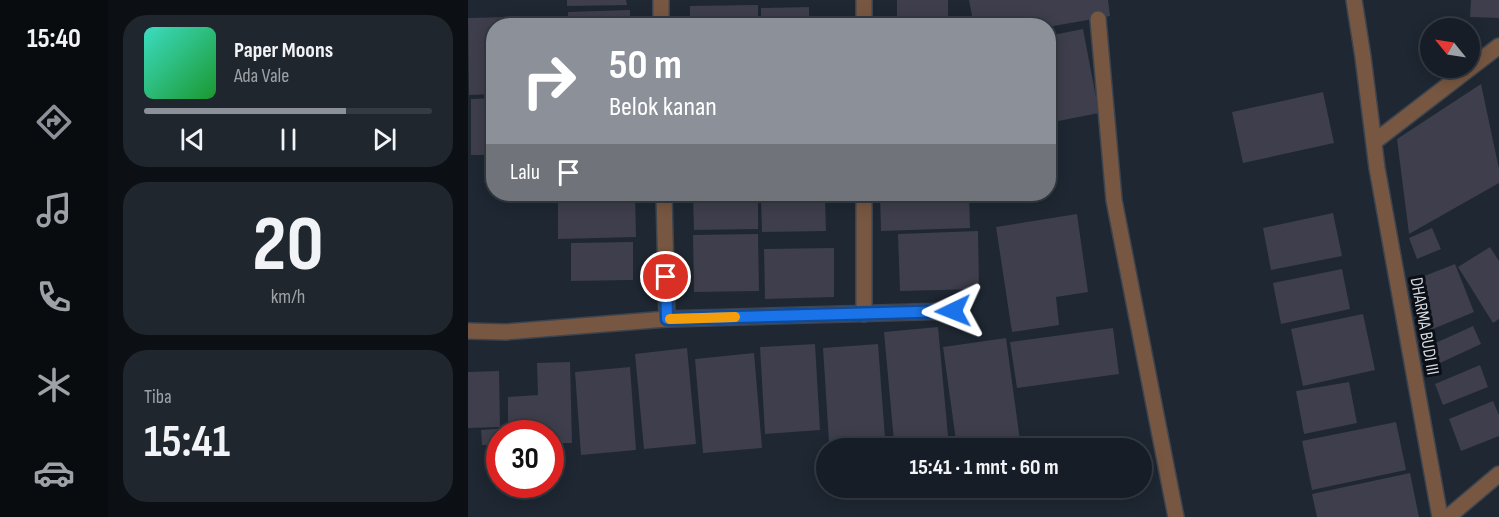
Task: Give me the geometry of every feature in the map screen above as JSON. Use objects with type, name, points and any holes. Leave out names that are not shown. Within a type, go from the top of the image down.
[{"type":"street","points":[[661,0],[661,18]]},
{"type":"street","points":[[864,0],[864,18]]},
{"type":"street","name":"DHARMA BUDI III","points":[[1354,0],[1377,168],[1440,517]]},
{"type":"street","points":[[1098,19],[1114,200],[1176,517]]},
{"type":"street","points":[[1374,142],[1499,46]]},
{"type":"street","points":[[664,201],[667,319]]},
{"type":"street","points":[[864,201],[864,314]]},
{"type":"street","points":[[468,331],[506,332],[667,319],[953,311]]},
{"type":"street","points":[[1448,517],[1499,474]]},
{"type":"building","points":[[567,0],[626,0],[627,5],[567,6]]},
{"type":"building","points":[[897,0],[948,0],[948,17],[897,18]]},
{"type":"building","points":[[969,0],[1108,0],[1110,16],[1056,26],[1056,18],[972,18]]},
{"type":"building","points":[[1471,0],[1499,0],[1499,18],[1470,17]]},
{"type":"building","points":[[758,5],[758,18],[690,18],[690,6]]},
{"type":"building","points":[[809,7],[809,18],[761,18],[761,8]]},
{"type":"building","points":[[630,10],[630,18],[568,18],[568,12]]},
{"type":"building","points":[[558,16],[558,18],[486,18],[486,94],[469,95],[468,18]]},
{"type":"building","points":[[1083,29],[1099,113],[1056,121],[1056,34]]},
{"type":"building","points":[[1481,84],[1499,169],[1499,183],[1409,234],[1397,139]]},
{"type":"building","points":[[1323,92],[1334,143],[1243,163],[1232,112]]},
{"type":"building","points":[[486,98],[486,155],[471,155],[471,99]]},
{"type":"building","points":[[558,201],[635,201],[636,237],[558,239]]},
{"type":"building","points":[[693,201],[758,201],[758,229],[694,230]]},
{"type":"building","points":[[761,201],[825,201],[826,231],[762,232]]},
{"type":"building","points":[[880,201],[969,201],[970,228],[881,231]]},
{"type":"building","points":[[1333,213],[1342,256],[1271,270],[1263,228]]},
{"type":"building","points":[[1077,214],[1088,292],[1056,297],[1059,325],[1012,332],[996,227]]},
{"type":"building","points":[[1432,228],[1441,249],[1417,259],[1409,238]]},
{"type":"building","points":[[978,231],[979,289],[900,291],[898,234]]},
{"type":"building","points":[[758,234],[759,291],[694,292],[693,235]]},
{"type":"building","points":[[633,242],[633,280],[571,281],[571,243]]},
{"type":"building","points":[[1490,247],[1499,261],[1499,319],[1493,323],[1458,267]]},
{"type":"building","points":[[834,248],[834,297],[765,299],[764,249]]},
{"type":"building","points":[[1455,264],[1474,312],[1428,331],[1409,282]]},
{"type":"building","points":[[1342,269],[1350,309],[1281,324],[1273,283]]},
{"type":"building","points":[[1363,314],[1375,370],[1303,386],[1291,329]]},
{"type":"building","points":[[1473,326],[1481,344],[1440,363],[1431,345]]},
{"type":"building","points":[[938,327],[948,436],[894,438],[884,332]]},
{"type":"building","points":[[1113,328],[1119,374],[1017,388],[1010,342]]},
{"type":"building","points":[[1006,338],[1020,438],[956,438],[943,347]]},
{"type":"building","points":[[815,344],[820,430],[765,434],[760,347]]},
{"type":"building","points":[[878,344],[885,438],[829,438],[823,348]]},
{"type":"building","points":[[687,348],[696,444],[644,449],[635,354]]},
{"type":"building","points":[[754,353],[762,448],[703,453],[695,359]]},
{"type":"building","points":[[570,362],[572,443],[564,443],[564,420],[508,420],[508,397],[538,395],[537,363]]},
{"type":"building","points":[[1480,365],[1488,387],[1443,405],[1435,384]]},
{"type":"building","points":[[630,367],[636,450],[581,455],[575,372]]},
{"type":"building","points":[[499,371],[500,420],[486,420],[486,427],[468,428],[468,372]]},
{"type":"building","points":[[1349,382],[1357,423],[1304,434],[1296,391]]},
{"type":"building","points":[[1493,401],[1499,415],[1499,436],[1461,451],[1449,419]]},
{"type":"building","points":[[1396,422],[1406,470],[1312,490],[1302,441]]},
{"type":"building","points":[[481,430],[486,430],[486,445],[482,445]]},
{"type":"building","points":[[1410,473],[1419,517],[1317,517],[1312,494]]},
{"type":"slow traffic","points":[[670,319],[735,317]]},
{"type":"route","points":[[666,277],[667,319],[953,311]]}]
